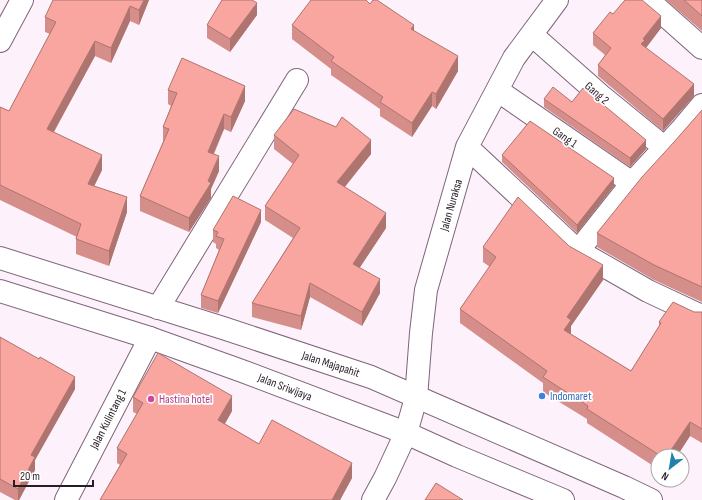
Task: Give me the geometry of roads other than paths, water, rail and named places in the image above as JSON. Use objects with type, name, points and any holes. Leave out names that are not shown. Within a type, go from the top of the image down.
[{"type":"street","points":[[0,41],[22,0]]},
{"type":"street","name":"Jalan Nuraksa","points":[[374,500],[406,433],[416,398],[426,290],[467,147],[514,58],[557,0]]},
{"type":"street","points":[[648,0],[702,48]]},
{"type":"street","name":"Gang 2","points":[[532,35],[600,96],[664,148]]},
{"type":"street","points":[[158,308],[297,80]]},
{"type":"street","name":"Gang 1","points":[[497,90],[632,183]]},
{"type":"street","points":[[578,251],[632,183],[702,105]]},
{"type":"street","points":[[467,147],[578,251],[648,291],[702,315]]},
{"type":"street","name":"Jalan Majapahit","points":[[0,258],[371,377],[651,500]]},
{"type":"street","name":"Jalan Sriwijaya","points":[[0,291],[150,338],[242,370],[406,433],[563,500]]},
{"type":"street","name":"Jalan Kulintang 1","points":[[66,500],[150,338]]},
{"type":"place","name":"Indomaret","points":[[542,396]]},
{"type":"place","name":"Hastina hotel","points":[[151,399]]}]
